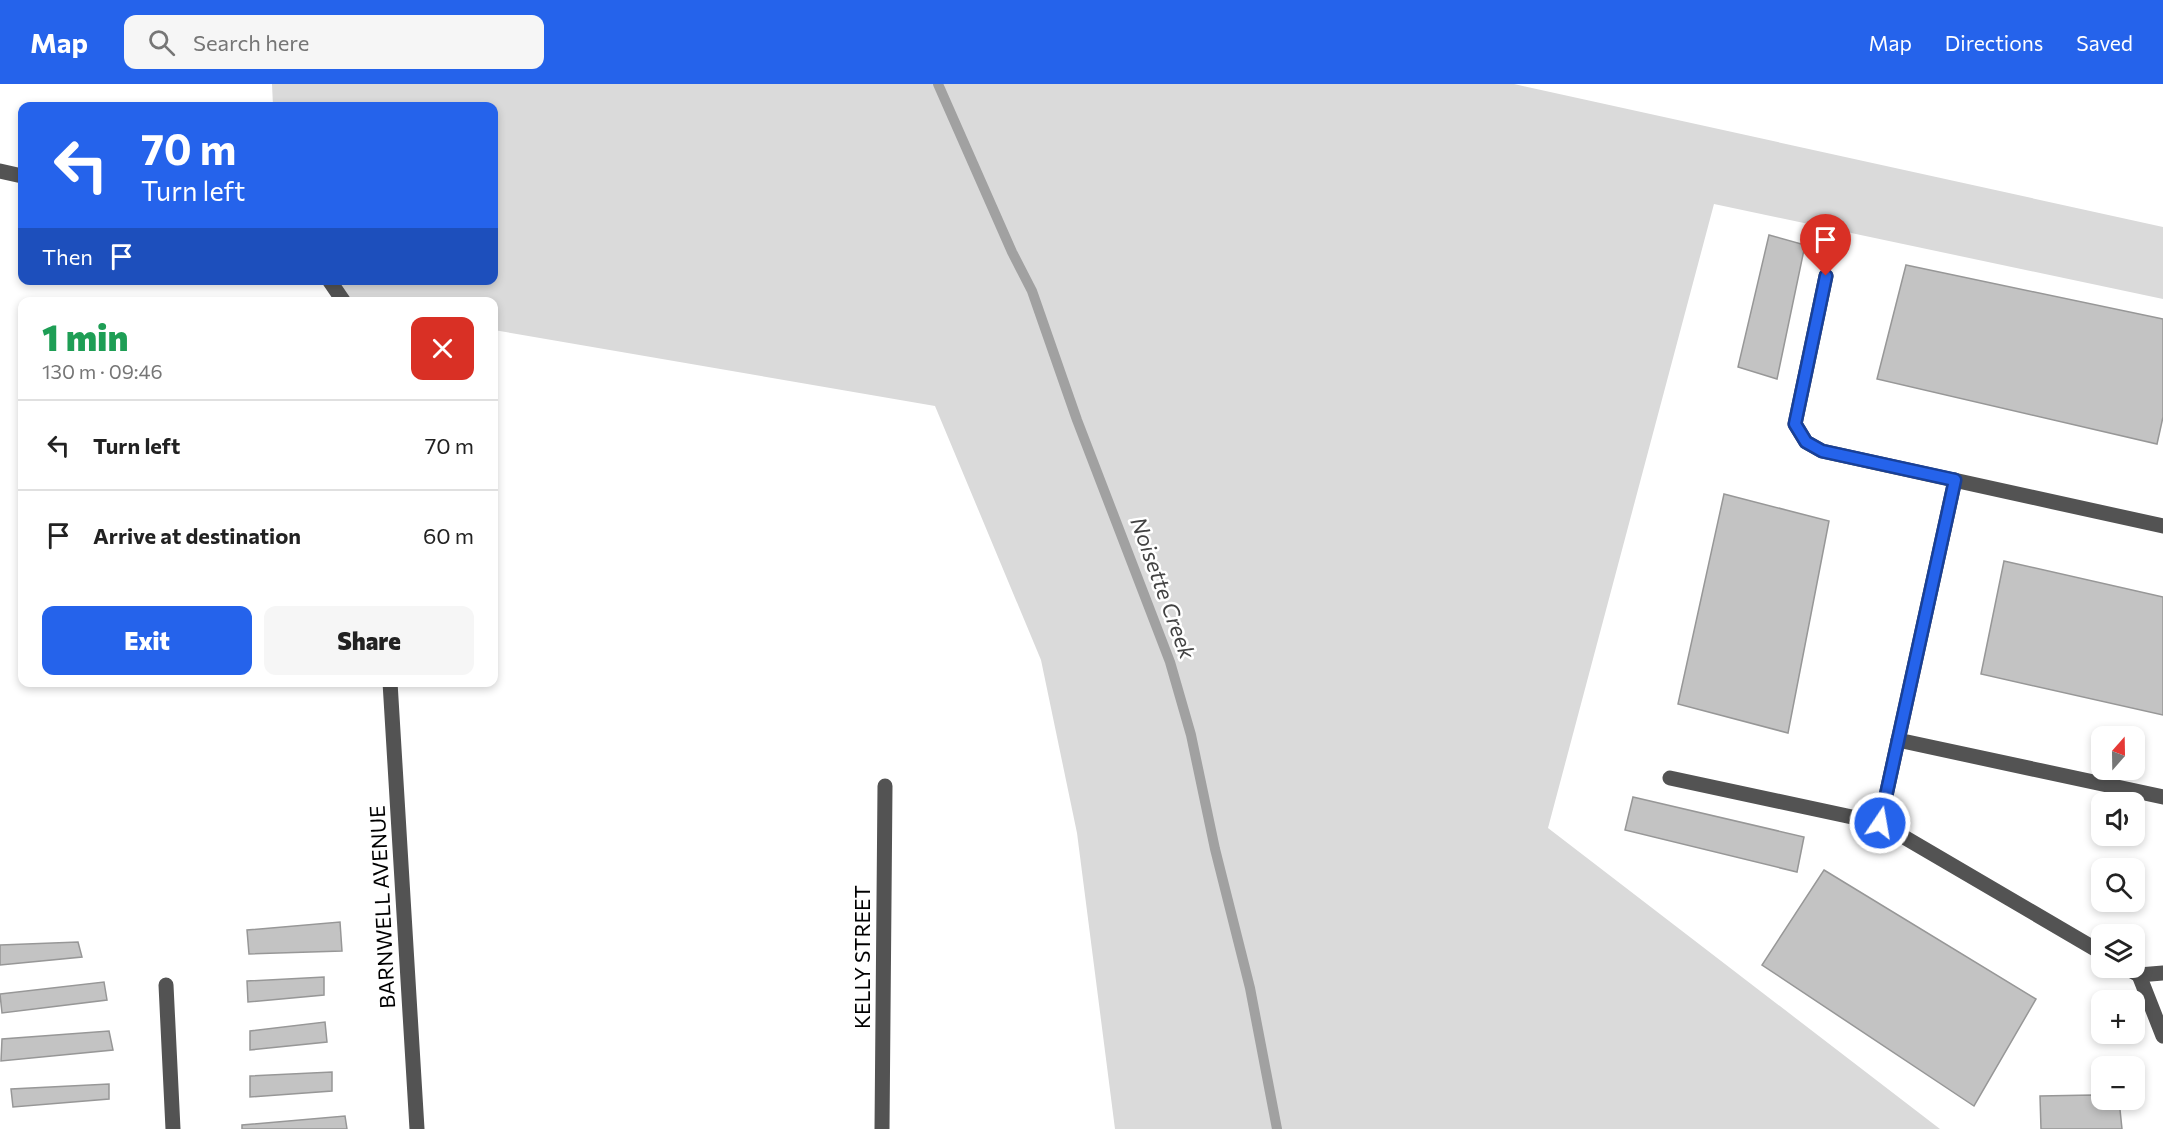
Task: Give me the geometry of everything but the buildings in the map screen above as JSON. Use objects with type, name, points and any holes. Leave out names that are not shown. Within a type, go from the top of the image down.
[{"type":"street","points":[[0,171],[18,175]]},
{"type":"street","points":[[1826,276],[1795,424],[1806,442],[1822,451],[2163,526]]},
{"type":"street","points":[[1880,823],[1955,480]]},
{"type":"street","name":"BARNWELL AVENUE","points":[[390,687],[417,1129]]},
{"type":"street","points":[[1898,740],[2163,797]]},
{"type":"street","points":[[1670,778],[1880,823],[2091,947]]},
{"type":"street","name":"KELLY STREET","points":[[882,1129],[885,786]]},
{"type":"street","points":[[2145,972],[2163,973]]},
{"type":"street","points":[[2136,978],[2163,1036]]},
{"type":"street","points":[[166,985],[173,1129]]},
{"type":"shaded area","points":[[272,84],[1514,84],[2163,227],[2163,299],[1714,204],[1548,828],[1940,1129],[1115,1129],[1077,833],[1041,660],[935,406],[498,331],[498,297],[341,297],[332,285],[498,285],[498,102],[273,102]]},
{"type":"waterway","name":"Noisette Creek","points":[[938,84],[1012,252],[1032,291],[1077,420],[1170,662],[1191,735],[1215,849],[1250,988],[1277,1129]]},
{"type":"route","points":[[1826,276],[1795,424],[1806,442],[1822,451],[1955,480],[1880,823]]}]
